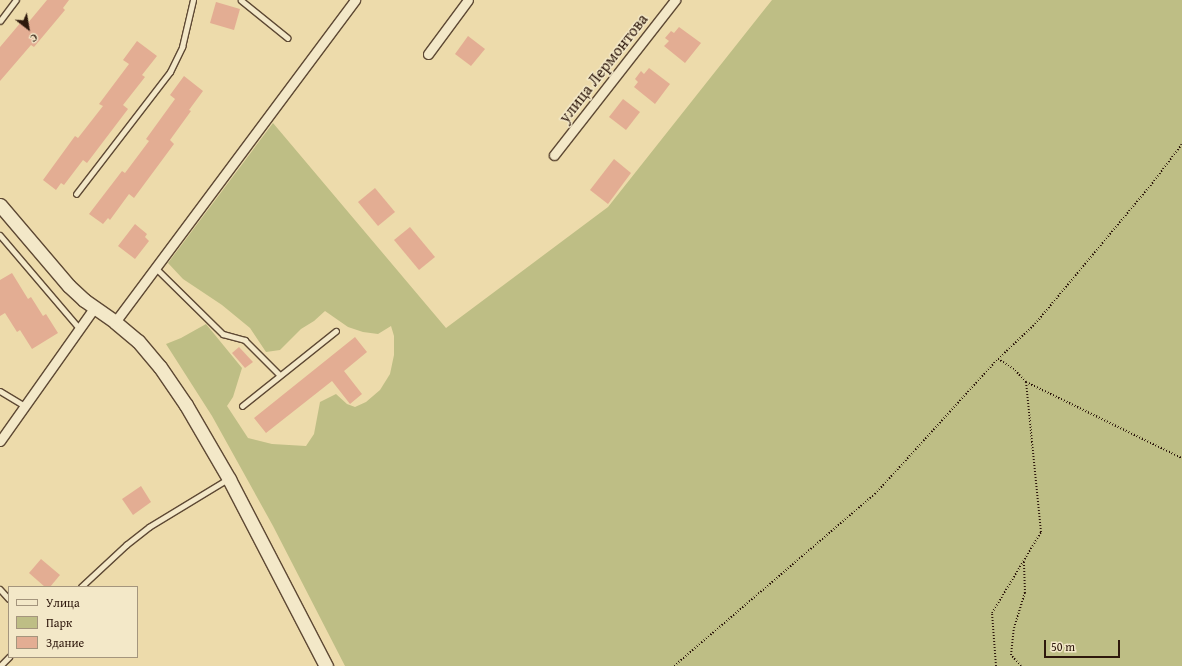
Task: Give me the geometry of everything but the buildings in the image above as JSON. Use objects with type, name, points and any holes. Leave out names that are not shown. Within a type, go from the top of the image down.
[{"type":"street","points":[[115,322],[355,0]]},
{"type":"street","points":[[428,54],[468,0]]},
{"type":"street","name":"улица Лермонтова","points":[[554,155],[675,0]]},
{"type":"street","points":[[0,205],[69,286],[94,308],[115,322],[138,341],[160,367],[186,405],[229,479],[326,666]]},
{"type":"street","points":[[0,441],[94,308]]},
{"type":"lane","points":[[0,21],[16,0]]},
{"type":"lane","points":[[76,194],[170,72],[182,47],[193,0]]},
{"type":"lane","points":[[241,0],[288,38]]},
{"type":"lane","points":[[0,235],[80,329]]},
{"type":"lane","points":[[156,268],[223,334],[244,340],[280,375]]},
{"type":"lane","points":[[242,406],[336,330]]},
{"type":"lane","points":[[0,391],[25,406]]},
{"type":"lane","points":[[82,586],[126,545],[149,527],[229,479]]},
{"type":"lane","points":[[0,589],[8,598]]},
{"type":"lane","points":[[0,666],[8,658]]},
{"type":"path","points":[[674,666],[875,494],[998,359],[1035,324],[1154,181],[1182,144]]},
{"type":"path","points":[[998,359],[1014,369],[1026,382],[1182,458]]},
{"type":"path","points":[[996,666],[992,613],[1041,532],[1026,382]]},
{"type":"path","points":[[1022,666],[1011,655],[1014,628],[1025,593],[1024,560]]},
{"type":"green space","points":[[772,0],[1182,0],[1182,666],[345,666],[273,526],[212,416],[166,344],[181,338],[206,324],[242,368],[233,397],[227,406],[248,438],[272,444],[306,446],[314,434],[320,402],[336,394],[347,404],[355,407],[366,402],[380,390],[390,374],[394,355],[394,336],[391,326],[378,334],[363,332],[348,327],[325,311],[314,321],[301,329],[280,350],[266,352],[250,328],[222,305],[183,279],[168,263],[273,123],[446,328],[608,207]]}]
